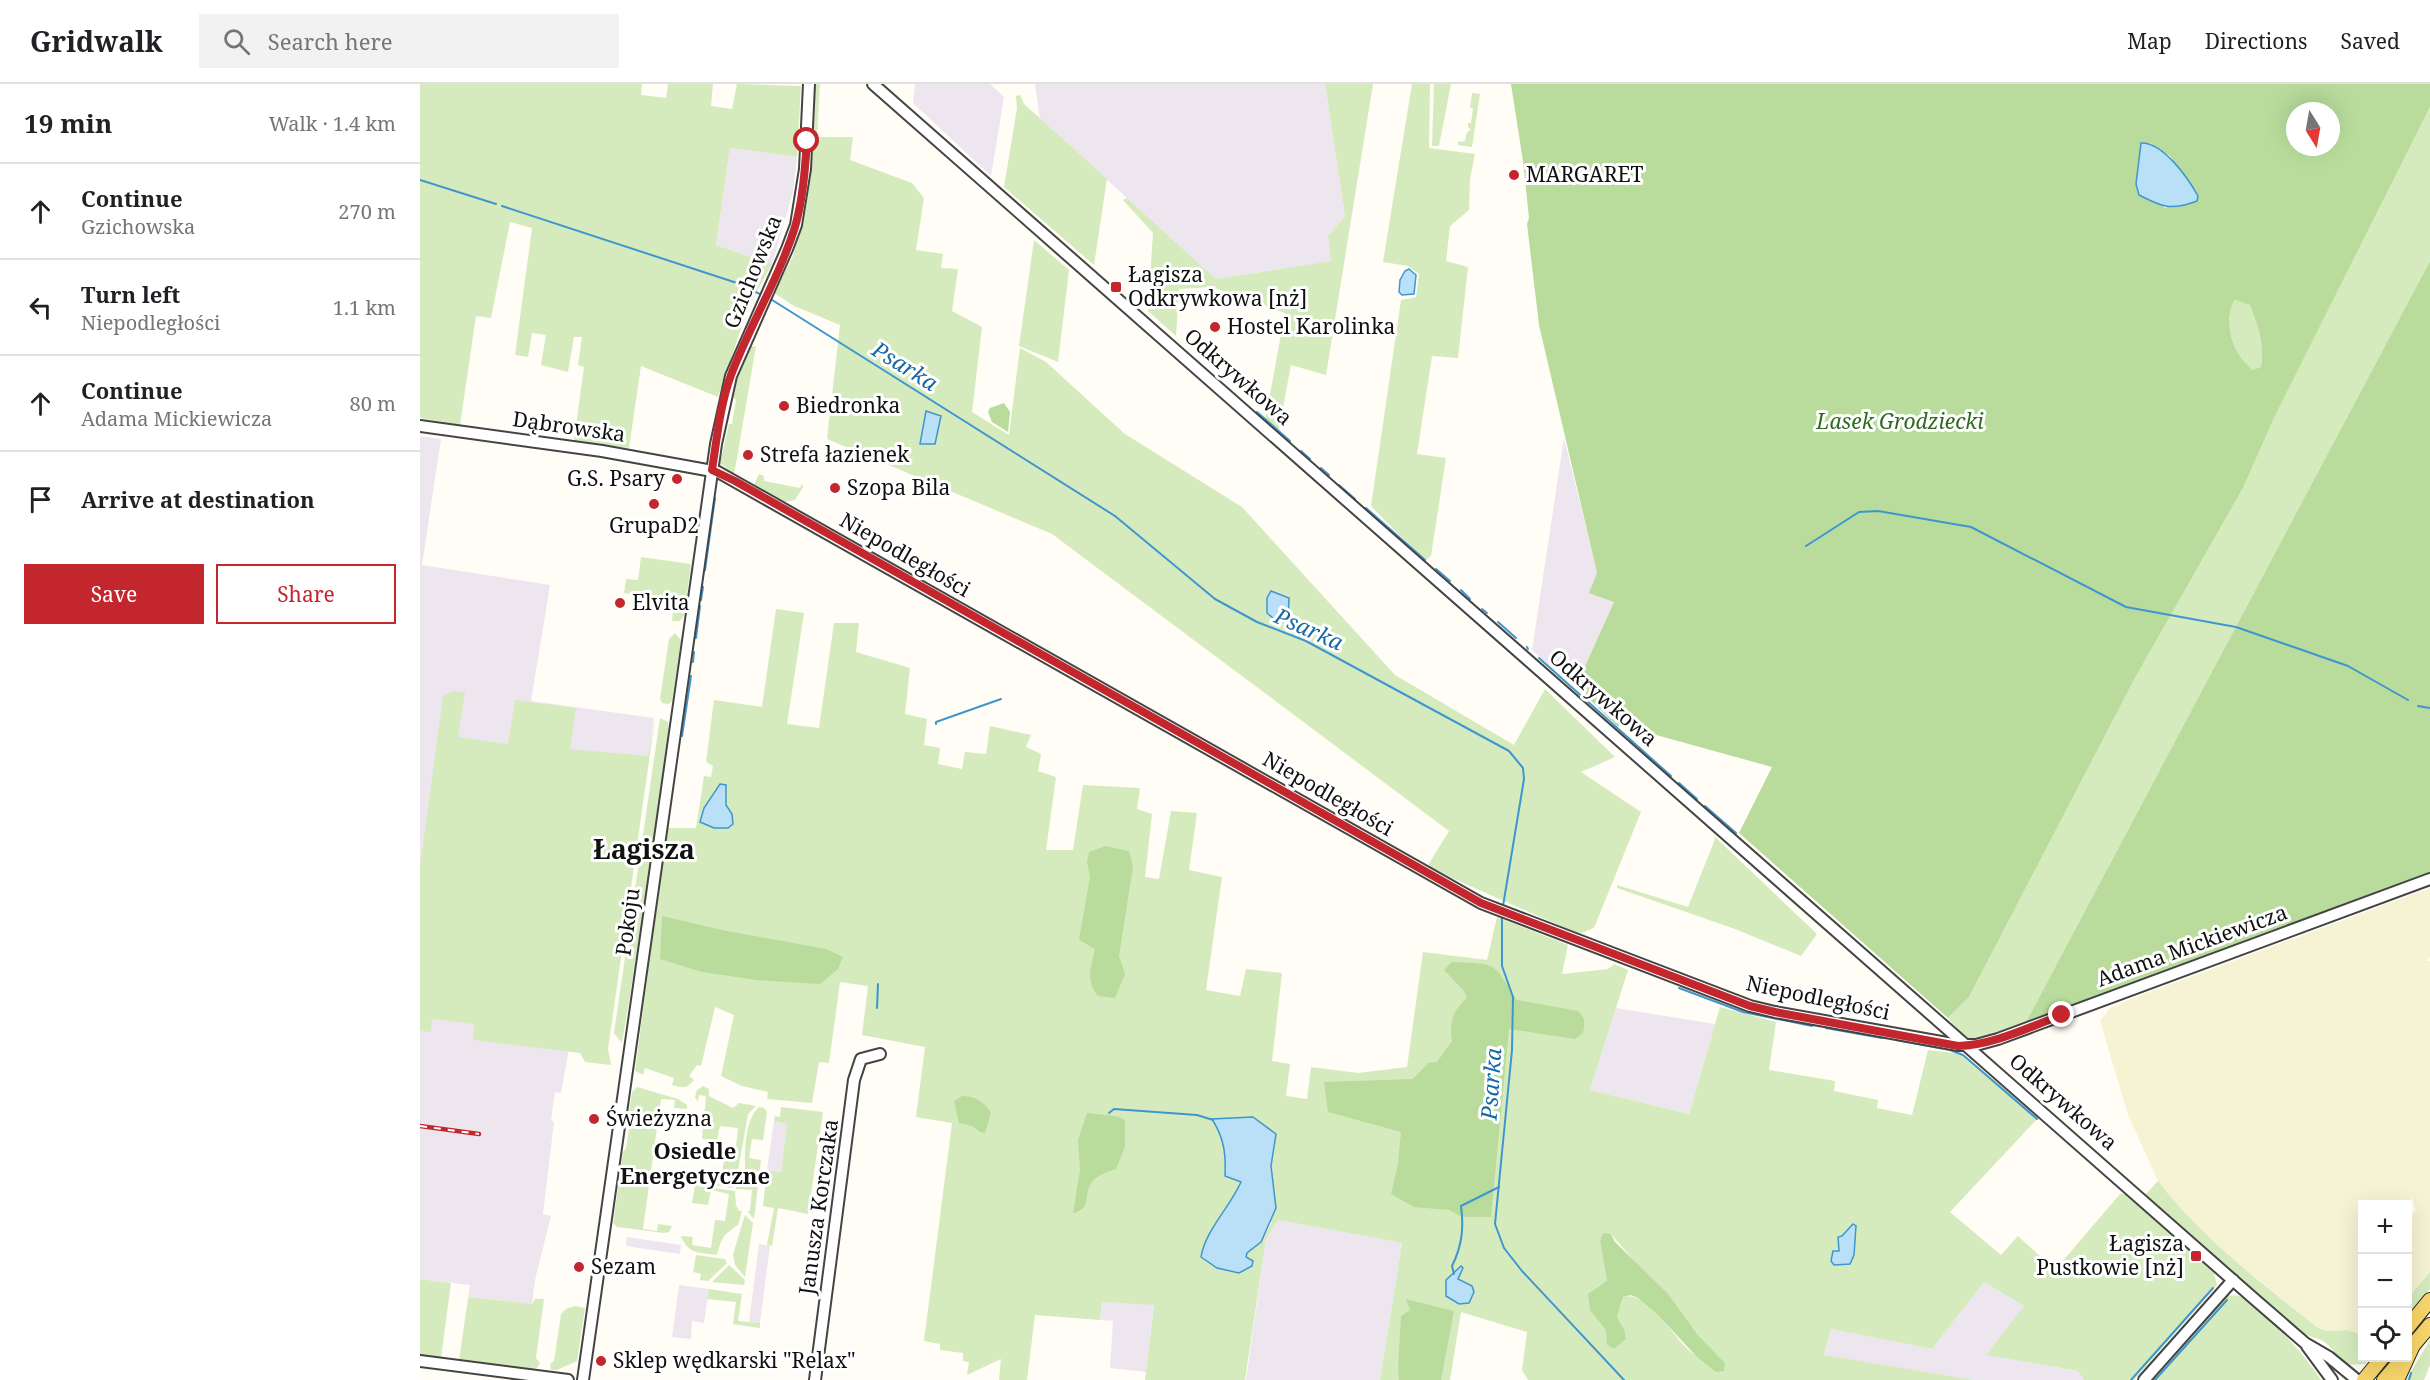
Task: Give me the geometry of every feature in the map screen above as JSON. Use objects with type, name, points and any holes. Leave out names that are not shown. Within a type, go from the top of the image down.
[{"type":"main road","points":[[2412,1322],[2430,1300]]},
{"type":"main road","points":[[2412,1347],[2430,1325]]},
{"type":"main road","points":[[2364,1380],[2379,1362]]},
{"type":"main road","points":[[2384,1380],[2400,1362]]},
{"type":"main road","points":[[2397,1380],[2405,1362]]},
{"type":"street","name":"Gzichowska","points":[[712,470],[722,410],[731,376],[796,225],[805,169],[809,84]]},
{"type":"street","name":"Odkrywkowa","points":[[873,84],[2305,1343],[2329,1357],[2357,1380]]},
{"type":"street","name":"Dąbrowska","points":[[420,426],[602,451],[712,470]]},
{"type":"street","name":"Niepodległości","points":[[712,470],[1481,903],[1750,1006],[1967,1045]]},
{"type":"street","name":"Pokoju","points":[[583,1380],[712,470]]},
{"type":"street","name":"Adama Mickiewicza","points":[[1967,1045],[1998,1039],[2430,879]]},
{"type":"street","name":"Janusza Korczaka","points":[[815,1380],[854,1080],[861,1059],[880,1054]]},
{"type":"street","points":[[2144,1380],[2233,1280]]},
{"type":"street","name":"Odkrywkowa","points":[[2305,1343],[2328,1378]]},
{"type":"street","points":[[420,1361],[568,1380]]},
{"type":"shaded area","points":[[915,84],[990,84],[1004,97],[991,176],[913,103]]},
{"type":"shaded area","points":[[1035,84],[1325,84],[1345,216],[1328,236],[1332,261],[1216,279],[1040,119]]},
{"type":"shaded area","points":[[730,148],[797,157],[793,192],[772,264],[716,245]]},
{"type":"shaded area","points":[[420,436],[441,439],[422,565],[550,585],[531,701],[654,718],[644,786],[569,1049],[561,1093],[555,1092],[551,1120],[554,1122],[543,1214],[551,1216],[535,1280],[532,1304],[469,1297],[470,1285],[420,1279]]},
{"type":"shaded area","points":[[1564,438],[1597,573],[1614,602],[1576,686],[1532,650]]},
{"type":"shaded area","points":[[2430,888],[2430,957],[2427,961],[2430,961],[2430,1272],[2412,1293],[2412,1214],[2416,1211],[2412,1198],[2410,1200],[2358,1200],[2358,1334],[2347,1330],[2326,1331],[2318,1328],[2217,1246],[2177,1207],[2158,1181],[2128,1115],[2100,1021],[2110,1008]]},
{"type":"shaded area","points":[[1616,1008],[1715,1024],[1689,1114],[1590,1090]]},
{"type":"shaded area","points":[[774,1121],[787,1124],[781,1172],[767,1170]]},
{"type":"shaded area","points":[[1278,1220],[1402,1243],[1380,1380],[1246,1380],[1266,1239]]},
{"type":"shaded area","points":[[627,1237],[681,1245],[680,1254],[626,1246]]},
{"type":"shaded area","points":[[759,1244],[770,1246],[760,1323],[749,1322]]},
{"type":"shaded area","points":[[1984,1282],[2024,1306],[1987,1355],[2078,1371],[2084,1380],[1975,1380],[1824,1356],[1831,1329],[1932,1349]]},
{"type":"shaded area","points":[[679,1285],[709,1289],[704,1323],[692,1321],[691,1339],[672,1337]]},
{"type":"shaded area","points":[[1102,1302],[1154,1304],[1146,1372],[1110,1368],[1113,1321],[1100,1320]]},
{"type":"green space","points":[[420,84],[642,84],[641,95],[666,98],[668,84],[713,84],[711,106],[732,109],[737,84],[801,86],[797,157],[730,148],[716,245],[772,264],[748,308],[718,397],[641,366],[629,448],[574,441],[584,367],[578,365],[582,337],[574,337],[568,372],[541,365],[546,335],[532,333],[528,357],[515,355],[532,228],[510,222],[491,318],[476,316],[460,425],[420,418]]},
{"type":"green space","points":[[814,84],[820,84],[817,137],[853,137],[850,160],[912,183],[924,198],[916,250],[943,254],[941,268],[958,269],[952,311],[982,327],[972,412],[1009,435],[1020,348],[1046,362],[1125,434],[1242,507],[1395,675],[1514,745],[1545,689],[1615,757],[1581,772],[1641,812],[1594,928],[1579,934],[1427,867],[1449,831],[1052,534],[827,439],[840,325],[794,306],[774,293],[793,256],[808,191]]},
{"type":"green space","points":[[1325,84],[1373,84],[1326,375],[1291,365],[1278,434],[1265,421],[1285,313],[1212,287],[1179,289],[1176,336],[1148,311],[1153,233],[1123,200],[1127,198],[1216,279],[1331,261],[1328,236],[1345,216]]},
{"type":"green space","points":[[1412,84],[1430,84],[1429,148],[1475,154],[1470,179],[1469,210],[1450,226],[1446,261],[1468,267],[1458,358],[1432,356],[1417,454],[1446,458],[1431,556],[1425,561],[1371,506],[1401,300],[1416,297],[1419,274],[1408,266],[1383,262]]},
{"type":"green space","points":[[1434,84],[1451,84],[1439,146],[1432,146]]},
{"type":"green space","name":"Lasek Grodziecki","points":[[1511,84],[2430,84],[2430,107],[2274,418],[2243,488],[2135,678],[1969,997],[1948,1018],[1739,833],[1772,767],[1620,725],[1618,727],[1576,686],[1614,602],[1589,593],[1597,573],[1539,325],[1527,224],[1529,218]],"holes":[[[2150,143],[2170,156],[2179,170],[2166,208],[2139,194],[2137,173],[2140,161]],[[2235,300],[2250,305],[2258,328],[2261,343],[2261,367],[2252,370],[2234,346],[2230,333],[2230,312]]]},
{"type":"green space","points":[[1472,93],[1480,94],[1472,147],[1458,145],[1458,142],[1465,141],[1467,132],[1471,130],[1468,123],[1471,123],[1473,108],[1470,108]]},
{"type":"green space","points":[[1020,95],[1024,104],[1107,179],[1094,265],[1004,187],[1017,108],[1016,96]]},
{"type":"green space","points":[[2430,107],[2430,261],[2026,1022],[1992,1035],[1970,1039],[1961,1033],[1948,1018],[1969,997],[2135,678],[2243,488],[2274,418]]},
{"type":"green space","points":[[1034,240],[1069,270],[1058,362],[1019,346]]},
{"type":"green space","points":[[2430,261],[2430,876],[2026,1022]]},
{"type":"green space","points":[[2235,300],[2250,305],[2260,336],[2261,367],[2252,370],[2238,354],[2232,339],[2230,311]]},
{"type":"green space","points":[[756,346],[734,474],[720,463],[729,424],[732,424],[736,400],[733,397],[734,383],[749,347]]},
{"type":"green space","points":[[1004,403],[1010,412],[1008,432],[992,422],[988,412],[990,408]]},
{"type":"green space","points":[[759,474],[764,476],[764,481],[800,488],[802,484],[803,487],[795,500],[785,502],[754,485]]},
{"type":"green space","points":[[641,557],[691,564],[686,603],[682,603],[684,615],[680,621],[672,621],[674,602],[664,601],[663,605],[660,605],[655,598],[624,593],[626,579],[638,580]]},
{"type":"green space","points":[[776,609],[804,613],[787,724],[819,728],[834,623],[859,623],[856,652],[910,668],[905,714],[927,719],[924,745],[940,748],[938,764],[962,769],[965,752],[986,754],[990,726],[1031,735],[1026,747],[1041,754],[1038,771],[1056,777],[1046,850],[1073,850],[1083,785],[1140,788],[1137,809],[1152,814],[1145,877],[1159,879],[1171,811],[1197,813],[1189,870],[1222,877],[1206,990],[1240,996],[1246,969],[1282,973],[1272,1061],[1290,1064],[1286,1096],[1307,1099],[1311,1067],[1358,1073],[1407,1067],[1423,952],[1487,960],[1497,917],[1568,945],[1562,974],[1608,969],[1614,964],[1628,970],[1590,1090],[1689,1114],[1720,1007],[1776,1022],[1769,1070],[1835,1081],[1834,1091],[1878,1100],[1877,1108],[1912,1115],[1928,1050],[1962,1054],[2039,1117],[1950,1212],[2001,1255],[2018,1236],[2055,1270],[2120,1194],[2125,1193],[2214,1273],[2217,1285],[2134,1380],[2084,1380],[2078,1371],[1986,1355],[2024,1306],[1984,1282],[1932,1349],[1831,1329],[1824,1355],[1975,1380],[1528,1380],[1522,1370],[1527,1332],[1461,1312],[1450,1380],[1380,1380],[1402,1243],[1278,1220],[1266,1239],[1245,1380],[1145,1380],[1154,1305],[1102,1302],[1100,1320],[1035,1315],[1027,1380],[999,1380],[1001,1359],[967,1375],[969,1362],[963,1361],[963,1353],[940,1350],[940,1344],[924,1341],[952,1123],[916,1117],[925,1047],[862,1035],[868,986],[840,982],[829,1063],[819,1062],[812,1103],[767,1099],[768,1092],[742,1086],[721,1076],[734,1015],[715,1007],[701,1066],[697,1065],[689,1076],[694,1080],[689,1085],[682,1087],[672,1085],[674,1078],[645,1068],[643,1075],[635,1071],[667,828],[696,828],[704,776],[711,777],[713,766],[706,762],[714,700],[762,707]],"holes":[[[720,784],[725,785],[727,828],[714,828],[700,822],[704,808]],[[1222,1216],[1272,1222],[1261,1242],[1247,1252],[1246,1257],[1217,1268],[1201,1257],[1203,1247]],[[1611,1234],[1725,1363],[1697,1356],[1653,1310],[1643,1301],[1633,1297],[1623,1297],[1617,1317],[1625,1331],[1626,1339],[1614,1349],[1607,1345],[1607,1281],[1600,1241]],[[1461,1267],[1463,1268],[1458,1279],[1468,1284],[1469,1303],[1454,1302],[1446,1280]]]},
{"type":"green space","points":[[675,633],[681,640],[672,701],[669,704],[662,703],[660,699],[669,639]]},
{"type":"green space","points":[[453,691],[465,692],[458,737],[508,744],[515,700],[576,708],[570,749],[648,756],[655,719],[608,1049],[611,1065],[585,1062],[580,1053],[473,1040],[474,1024],[432,1019],[431,1032],[420,1031],[420,867],[443,696]]},
{"type":"green space","points":[[660,718],[668,722],[669,733],[622,1043],[614,1033]]},
{"type":"green space","points":[[1713,835],[1817,934],[1801,956],[1735,929],[1617,888],[1617,885],[1688,907],[1715,839]]},
{"type":"green space","points":[[1105,846],[1129,851],[1133,867],[1119,956],[1125,974],[1115,998],[1098,996],[1094,990],[1090,974],[1095,949],[1079,940],[1090,877],[1087,862],[1089,852]]},
{"type":"green space","points":[[662,916],[722,930],[826,949],[843,957],[838,969],[820,984],[756,980],[702,972],[660,959]]},
{"type":"green space","points":[[1452,962],[1487,965],[1498,972],[1517,1000],[1578,1011],[1584,1021],[1583,1033],[1575,1039],[1509,1029],[1491,1217],[1462,1217],[1449,1210],[1414,1207],[1391,1194],[1398,1164],[1401,1132],[1328,1112],[1324,1082],[1413,1079],[1428,1063],[1437,1062],[1452,1041],[1453,1017],[1458,1007],[1467,998],[1464,991],[1444,970]]},
{"type":"green space","points":[[703,1086],[709,1089],[709,1096],[733,1108],[739,1103],[756,1106],[748,1114],[738,1171],[745,1171],[746,1137],[750,1120],[759,1107],[764,1108],[767,1112],[763,1140],[752,1139],[749,1158],[761,1160],[754,1219],[747,1211],[750,1211],[752,1190],[695,1182],[696,1178],[691,1175],[690,1171],[702,1173],[701,1180],[720,1183],[725,1155],[735,1156],[738,1128],[720,1126],[717,1141],[702,1139],[706,1096],[699,1095],[698,1102],[695,1097],[697,1090]]},
{"type":"green space","points":[[637,1087],[678,1099],[687,1105],[687,1109],[674,1108],[675,1100],[661,1099],[643,1229],[657,1231],[658,1224],[672,1226],[669,1232],[664,1233],[617,1227],[613,1223],[623,1152],[626,1148],[630,1123],[628,1120],[632,1092]]},
{"type":"green space","points":[[962,1096],[979,1100],[991,1113],[985,1133],[972,1126],[959,1123],[954,1101]]},
{"type":"green space","points":[[781,1107],[823,1112],[808,1214],[778,1208],[772,1246],[767,1245],[774,1208],[763,1206],[767,1170],[781,1172],[787,1124],[774,1121],[775,1116],[780,1117]]},
{"type":"green space","points":[[1087,1113],[1116,1116],[1125,1120],[1125,1147],[1116,1169],[1102,1174],[1091,1183],[1085,1205],[1073,1213],[1080,1170],[1078,1140]]},
{"type":"green space","points":[[2158,1181],[2213,1241],[2318,1328],[2326,1331],[2347,1330],[2358,1334],[2358,1362],[2367,1362],[2347,1365],[2324,1342],[2300,1332],[2145,1195]]},
{"type":"green space","points":[[695,1185],[735,1191],[736,1205],[739,1211],[742,1211],[738,1225],[724,1237],[717,1255],[691,1250],[681,1236],[693,1237],[692,1245],[711,1248],[715,1220],[725,1221],[729,1194],[711,1190],[708,1205],[692,1203]]},
{"type":"green space","points":[[745,1215],[753,1223],[745,1277],[735,1265],[733,1254]]},
{"type":"green space","points":[[1603,1233],[1611,1234],[1615,1242],[1668,1294],[1697,1334],[1725,1363],[1724,1371],[1716,1372],[1696,1356],[1657,1314],[1631,1295],[1623,1297],[1617,1317],[1625,1331],[1626,1339],[1614,1349],[1607,1345],[1606,1330],[1590,1310],[1588,1294],[1607,1281],[1600,1241]]},
{"type":"green space","points":[[696,1255],[725,1259],[727,1263],[708,1281],[700,1280],[701,1274],[693,1272]]},
{"type":"green space","points":[[729,1265],[745,1280],[744,1285],[712,1282]]},
{"type":"green space","points":[[2430,1272],[2430,1289],[2412,1310],[2412,1293]]},
{"type":"green space","points":[[420,1279],[451,1283],[441,1358],[420,1355]]},
{"type":"green space","points":[[470,1285],[469,1297],[532,1304],[535,1299],[544,1299],[536,1358],[540,1363],[537,1368],[533,1370],[459,1360]]},
{"type":"green space","points":[[709,1289],[742,1294],[738,1321],[760,1323],[760,1328],[733,1324],[736,1302],[707,1299]]},
{"type":"green space","points":[[2230,1295],[2239,1296],[2248,1301],[2271,1320],[2296,1347],[2321,1380],[2152,1380],[2223,1299]]},
{"type":"green space","points":[[1406,1299],[1454,1311],[1441,1380],[1399,1380],[1401,1316],[1410,1310]]},
{"type":"green space","points":[[575,1306],[585,1308],[577,1361],[557,1370],[551,1370],[550,1364],[554,1361],[561,1314],[566,1309]]},
{"type":"green space","points":[[2430,1340],[2430,1365],[2424,1380],[2406,1380]]},
{"type":"water","points":[[2141,143],[2158,148],[2174,162],[2194,189],[2198,196],[2197,201],[2173,207],[2139,195],[2136,184]]},
{"type":"water","points":[[1409,269],[1416,275],[1414,294],[1402,295],[1399,292],[1400,280],[1405,271]]},
{"type":"water","points":[[926,411],[941,416],[935,444],[920,444]]},
{"type":"water","points":[[1271,591],[1289,598],[1288,621],[1279,622],[1267,613],[1267,598]]},
{"type":"water","points":[[720,784],[726,785],[726,805],[732,814],[733,824],[728,828],[714,828],[700,822],[704,808]]},
{"type":"water","points":[[1253,1117],[1276,1134],[1271,1166],[1276,1208],[1261,1242],[1247,1253],[1246,1257],[1253,1261],[1252,1266],[1239,1273],[1217,1268],[1201,1257],[1207,1238],[1241,1182],[1225,1176],[1223,1146],[1212,1119]]},
{"type":"water","points":[[1853,1224],[1856,1226],[1854,1255],[1850,1264],[1834,1265],[1831,1261],[1833,1251],[1839,1251],[1838,1237],[1842,1236]]},
{"type":"water","points":[[1461,1266],[1463,1268],[1458,1279],[1472,1286],[1474,1292],[1469,1303],[1459,1304],[1446,1296],[1446,1280]]},
{"type":"waterway","name":"Psarka","points":[[420,180],[496,204]]},
{"type":"waterway","name":"Psarka","points":[[502,206],[740,284],[764,296]]},
{"type":"waterway","name":"Psarka","points":[[769,298],[1115,516],[1215,599],[1257,622],[1306,641],[1509,751],[1523,768],[1524,779],[1503,906]]},
{"type":"waterway","points":[[1257,412],[1290,441]]},
{"type":"waterway","points":[[1301,451],[1310,459]]},
{"type":"waterway","points":[[1321,468],[1329,475]]},
{"type":"waterway","points":[[1339,485],[1355,499]]},
{"type":"waterway","points":[[705,570],[715,498]]},
{"type":"waterway","points":[[1366,508],[1425,560]]},
{"type":"waterway","points":[[1806,546],[1859,512],[1878,511],[1971,527],[2126,607],[2236,627],[2348,666],[2408,700]]},
{"type":"waterway","points":[[1436,569],[1450,581]]},
{"type":"waterway","points":[[701,600],[703,587]]},
{"type":"waterway","points":[[1461,590],[1470,599]]},
{"type":"waterway","points":[[696,638],[700,606]]},
{"type":"waterway","points":[[1482,609],[1487,613]]},
{"type":"waterway","points":[[1498,622],[1516,638]]},
{"type":"waterway","points":[[693,662],[694,652]]},
{"type":"waterway","points":[[1539,658],[1671,776]]},
{"type":"waterway","points":[[682,736],[691,676]]},
{"type":"waterway","points":[[936,724],[936,722],[1001,699]]},
{"type":"waterway","points":[[2418,706],[2430,708]]},
{"type":"waterway","points":[[1679,783],[1697,799]]},
{"type":"waterway","points":[[1705,806],[1736,833]]},
{"type":"waterway","name":"Psarka","points":[[1502,915],[1502,966],[1513,997],[1512,1050],[1495,1224],[1504,1248],[1522,1271],[1624,1380]]},
{"type":"waterway","points":[[877,1008],[878,984]]},
{"type":"waterway","points":[[1679,988],[1743,1012],[1812,1026]]},
{"type":"waterway","points":[[1826,1028],[1882,1038]]},
{"type":"waterway","points":[[1896,1040],[1950,1050],[1963,1055],[2037,1119]]},
{"type":"waterway","points":[[1109,1113],[1114,1109],[1197,1115],[1213,1120]]},
{"type":"waterway","points":[[1454,1274],[1452,1266],[1461,1237],[1461,1206],[1499,1187]]},
{"type":"waterway","points":[[2131,1380],[2213,1288]]},
{"type":"waterway","points":[[2155,1380],[2227,1300]]},
{"type":"waterway","points":[[2409,1380],[2411,1373]]},
{"type":"railway","points":[[420,1126],[479,1134]]},
{"type":"place","name":"MARGARET","points":[[1514,175]]},
{"type":"place","name":"Łagisza Odkrywkowa [nż]","points":[[1116,287]]},
{"type":"place","name":"Hostel Karolinka","points":[[1215,327]]},
{"type":"place","name":"Biedronka","points":[[784,406]]},
{"type":"place","name":"Strefa łazienek","points":[[748,455]]},
{"type":"place","name":"G.S. Psary","points":[[677,479]]},
{"type":"place","name":"Szopa Bila","points":[[835,488]]},
{"type":"place","name":"GrupaD2","points":[[654,504]]},
{"type":"place","name":"Elvita","points":[[620,603]]},
{"type":"place","name":"Świeżyzna","points":[[594,1119]]},
{"type":"place","name":"Łagisza Pustkowie [nż]","points":[[2196,1256]]},
{"type":"place","name":"Sezam","points":[[579,1267]]},
{"type":"place","name":"Sklep wędkarski \"Relax\"","points":[[601,1361]]},
{"type":"district","name":"Łagisza","points":[[644,850]]},
{"type":"district","name":"Osiedle Energetyczne","points":[[695,1164]]},
{"type":"route","points":[[807,141],[802,195],[796,225],[731,376],[722,410],[712,470],[1481,903],[1750,1006],[1775,1012],[1958,1046],[1976,1045],[1998,1039],[2062,1015]]}]
